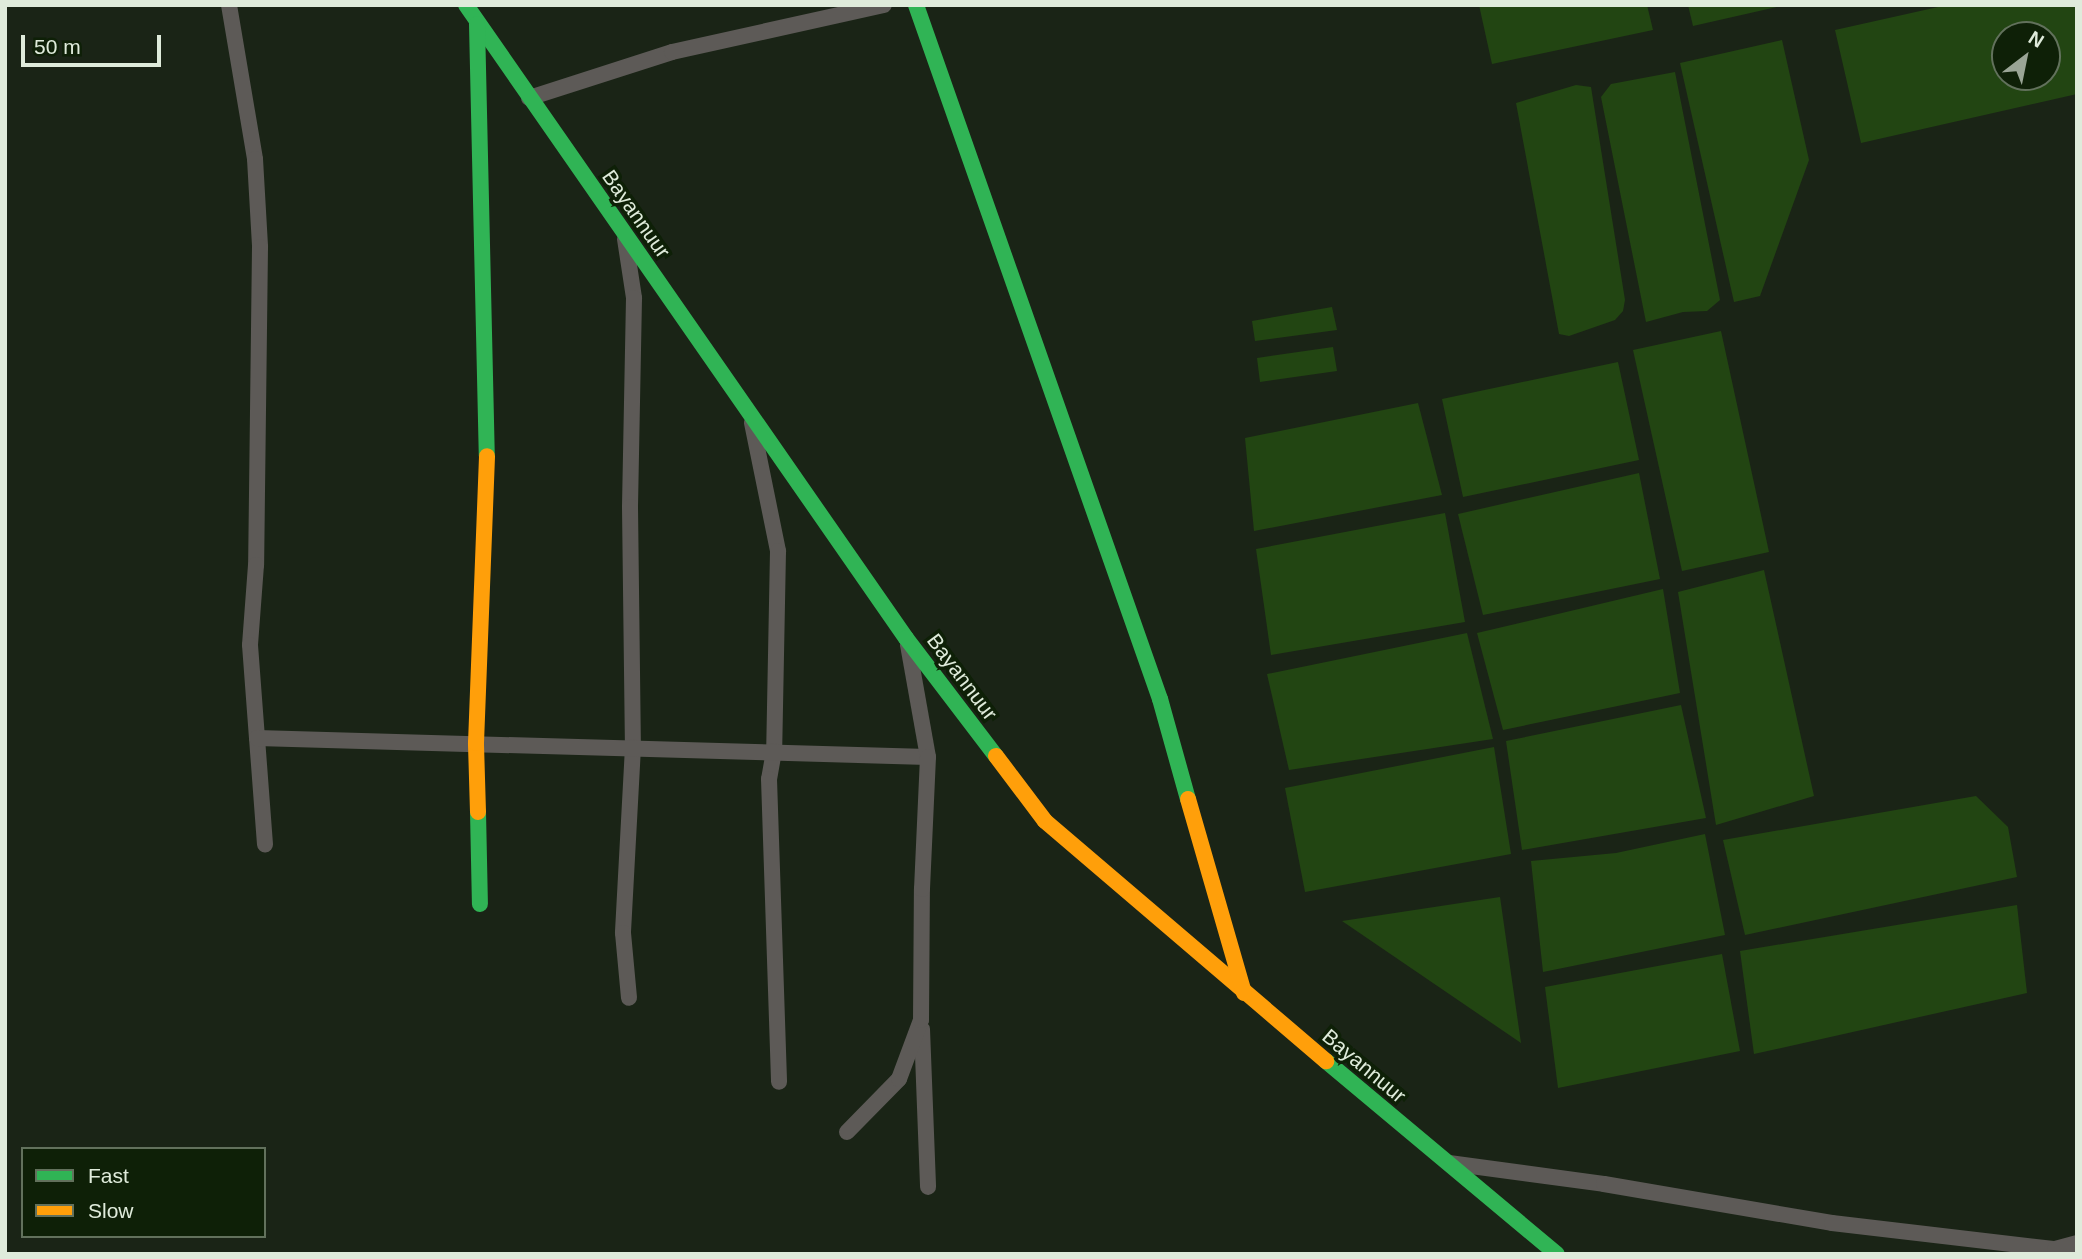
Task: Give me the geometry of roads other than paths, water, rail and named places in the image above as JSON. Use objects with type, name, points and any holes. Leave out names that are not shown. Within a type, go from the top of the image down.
[{"type":"street","points":[[229,5],[255,159],[260,247],[256,565],[250,645],[265,844]]},
{"type":"street","name":"Bayannuur","points":[[466,5],[906,638],[1045,821],[1244,993],[1557,1254]]},
{"type":"street","points":[[529,98],[672,52],[884,5]]},
{"type":"street","points":[[916,5],[1160,699],[1244,993]]},
{"type":"street","points":[[477,24],[487,470],[475,743],[480,904]]},
{"type":"street","points":[[625,234],[634,298],[630,508],[633,747],[623,933],[629,998]]},
{"type":"street","points":[[750,414],[778,551],[774,751],[769,779],[779,1082]]},
{"type":"street","points":[[906,638],[928,757],[922,889],[921,1020],[928,1187]]},
{"type":"street","points":[[257,738],[928,757]]},
{"type":"street","points":[[847,1132],[900,1079],[921,1020]]},
{"type":"street","points":[[1447,1162],[1604,1184],[1832,1223],[2055,1250],[2077,1243]]}]
